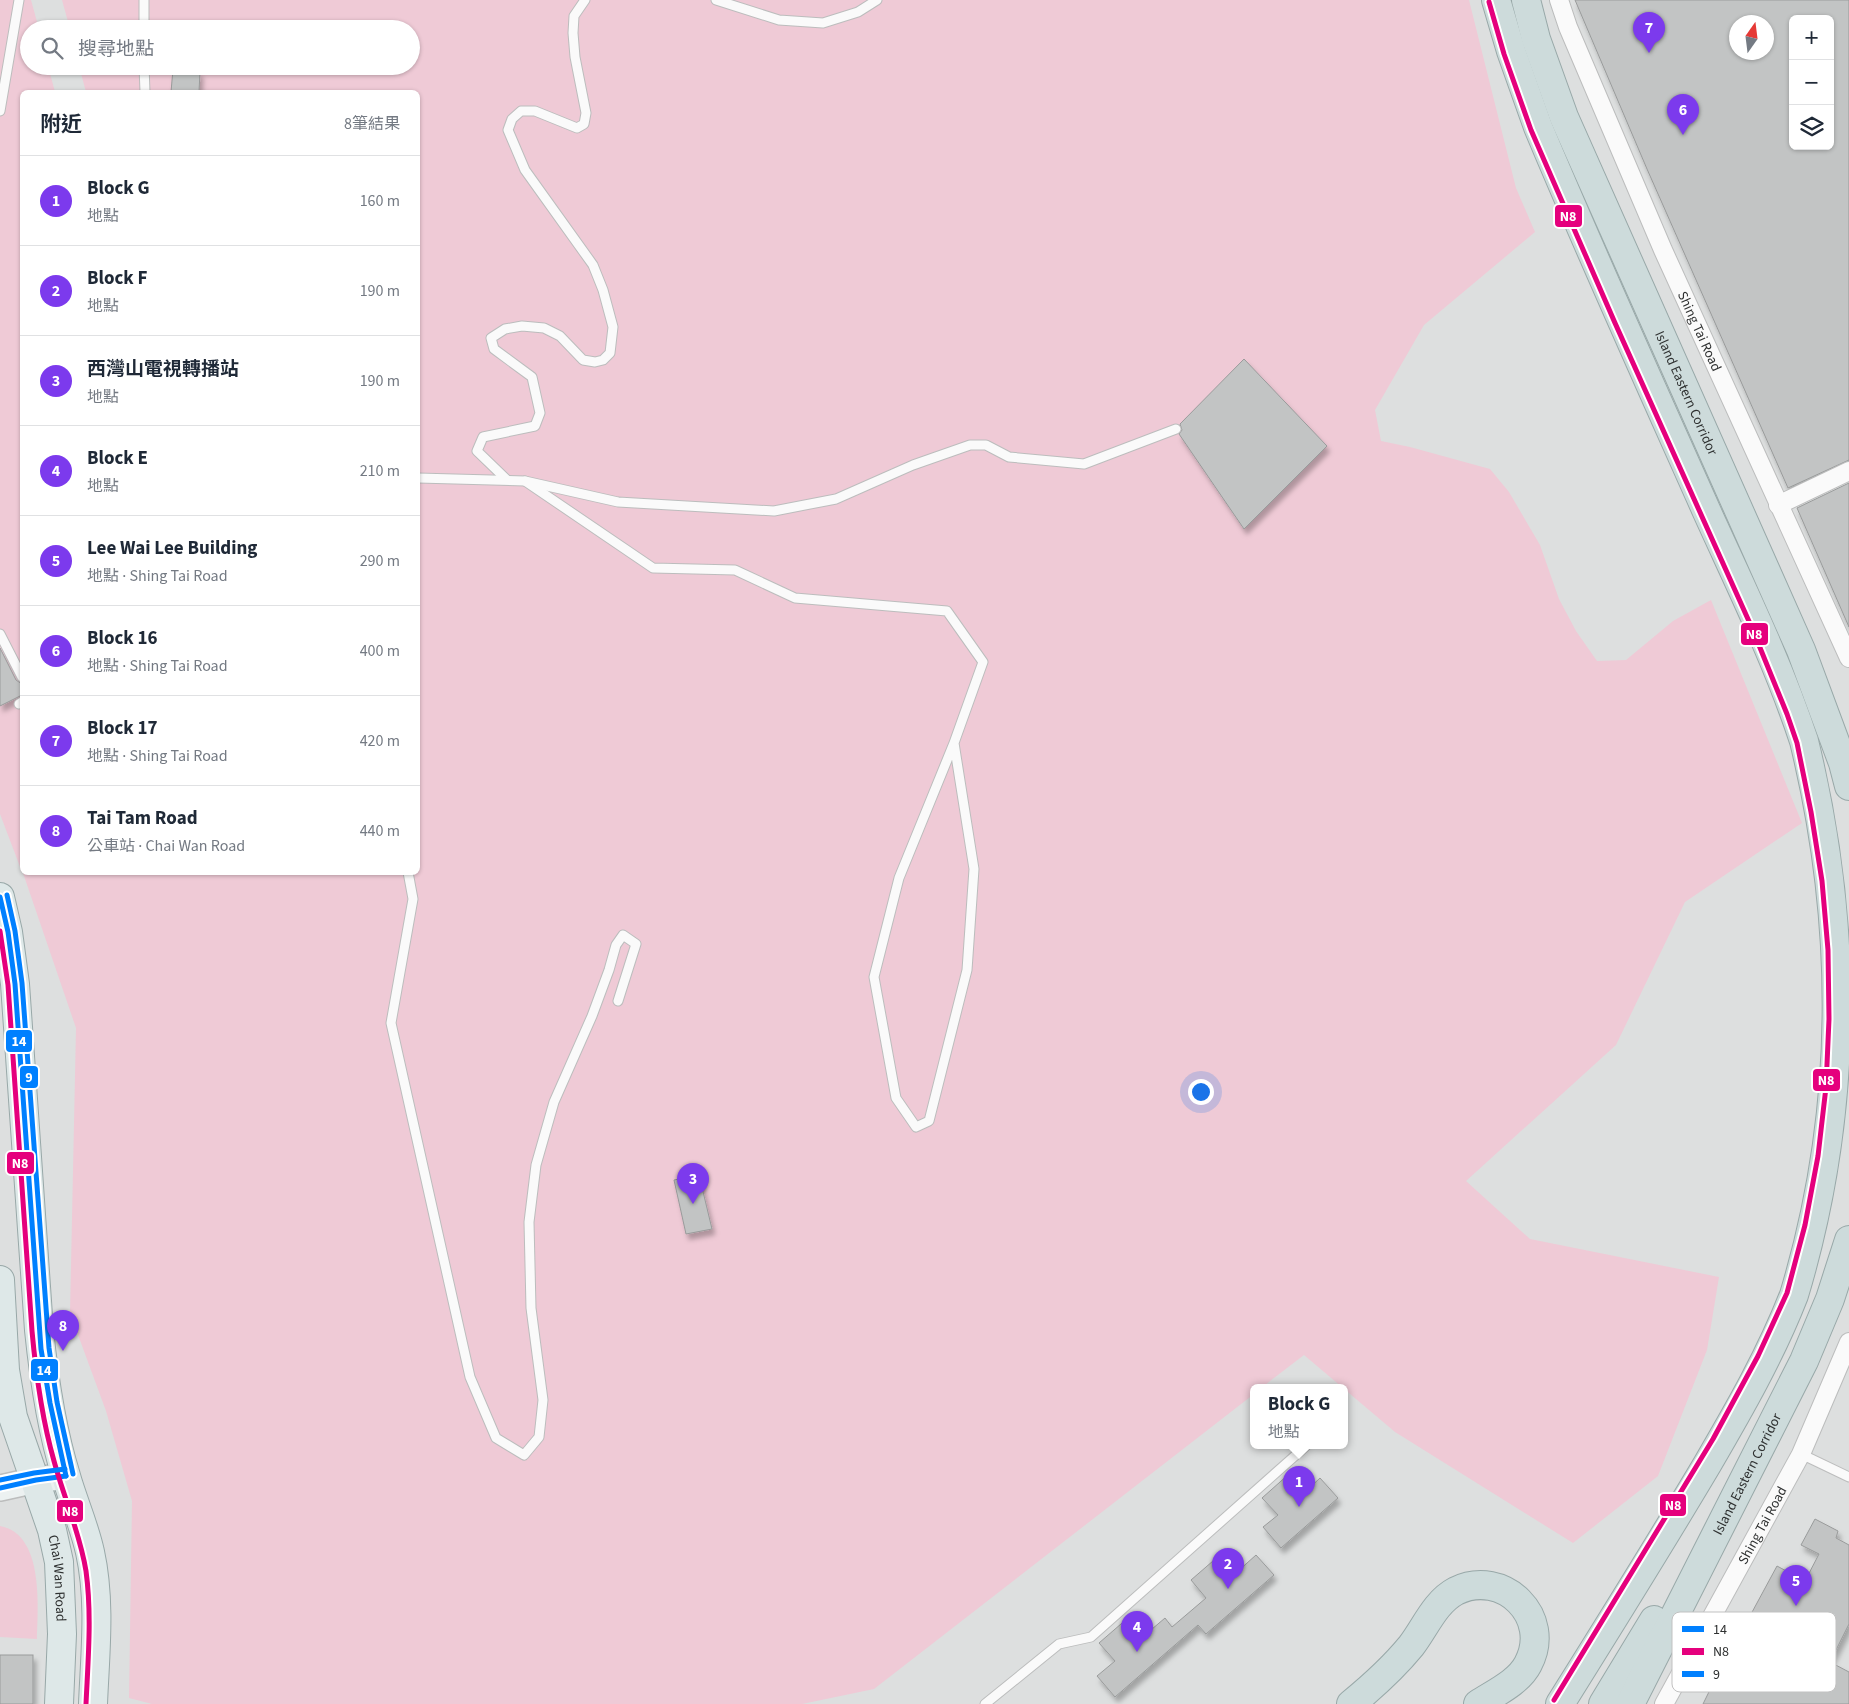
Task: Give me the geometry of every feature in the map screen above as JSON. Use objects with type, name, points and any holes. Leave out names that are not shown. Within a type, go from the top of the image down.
[{"type":"highway","name":"Island Eastern Corridor","points":[[1496,0],[1511,51],[1538,127],[1560,180],[1770,654],[1803,737],[1824,811],[1834,855],[1845,928],[1848,1000],[1847,1057],[1837,1149],[1819,1223],[1793,1298],[1774,1342],[1734,1419],[1560,1704]]},
{"type":"highway","name":"Island Eastern Corridor","points":[[1526,0],[1536,40],[1564,117],[1801,650],[1843,763],[1849,786]]},
{"type":"highway","name":"Island Eastern Corridor","points":[[1676,1612],[1804,1361],[1830,1299],[1849,1240]]},
{"type":"highway","points":[[1603,1704],[1668,1596],[1743,1479]]},
{"type":"highway","points":[[1351,1704],[1394,1665],[1448,1596],[1463,1588],[1482,1585],[1504,1590],[1521,1602],[1527,1611],[1535,1635],[1532,1656],[1523,1671],[1478,1704]]},
{"type":"highway","name":"Island Eastern Corridor","points":[[1630,1704],[1672,1620]]},
{"type":"main road","points":[[0,897],[8,932],[15,984],[38,1330],[43,1373],[50,1414],[66,1476],[83,1524],[94,1578],[96,1633],[93,1704]]},
{"type":"main road","name":"Chai Wan Road","points":[[0,1280],[5,1370],[12,1417],[36,1480],[52,1530],[59,1562],[62,1634],[60,1704]]},
{"type":"main road","points":[[0,1488],[66,1476]]},
{"type":"street","name":"Shing Tai Road","points":[[1559,0],[1568,27],[1663,250],[1849,658]]},
{"type":"street","points":[[1778,505],[1849,471]]},
{"type":"street","name":"Shing Tai Road","points":[[1714,1612],[1801,1454],[1849,1342]]},
{"type":"street","name":"Shing Tai Road","points":[[1664,1704],[1672,1689]]},
{"type":"lane","points":[[0,111],[19,0]]},
{"type":"lane","points":[[144,0],[144,20]]},
{"type":"lane","points":[[506,479],[477,451],[483,436],[535,426],[540,413],[532,378],[494,349],[492,338],[505,329],[522,326],[544,328],[560,336],[583,360],[595,362],[603,360],[610,352],[613,327],[604,290],[593,265],[525,170],[508,130],[512,119],[521,111],[535,111],[577,128],[584,124],[586,113],[573,33],[574,16],[585,0]]},
{"type":"lane","points":[[716,0],[779,20],[823,23],[858,12],[877,0]]},
{"type":"lane","points":[[144,75],[145,90]]},
{"type":"lane","points":[[420,478],[506,479],[525,481],[618,502],[774,511],[836,500],[913,465],[970,445],[986,445],[1010,458],[1084,464],[1176,429]]},
{"type":"lane","points":[[525,481],[653,568],[735,570],[795,598],[947,611],[983,662],[954,743],[899,878],[874,977],[896,1098],[916,1127],[929,1121],[967,970],[974,869],[954,743]]},
{"type":"lane","points":[[0,634],[20,673]]},
{"type":"lane","points":[[409,875],[413,899],[391,1023],[470,1376],[496,1438],[524,1455],[539,1437],[543,1400],[531,1308],[529,1222],[536,1165],[554,1102],[592,1016],[616,945],[623,936],[636,944],[618,1002]]},
{"type":"lane","points":[[985,1704],[1059,1644],[1091,1637],[1303,1449]]},
{"type":"lane","points":[[1801,1454],[1849,1477]]},
{"type":"shaded area","points":[[0,0],[31,0],[37,20],[20,20],[20,75],[50,75],[54,90],[20,90],[20,867],[0,814]]},
{"type":"shaded area","points":[[62,0],[1469,0],[1516,188],[1535,232],[1424,325],[1375,410],[1381,441],[1490,469],[1509,492],[1540,545],[1559,599],[1576,631],[1597,661],[1626,660],[1673,621],[1711,600],[1802,823],[1685,902],[1616,1045],[1466,1181],[1530,1239],[1719,1277],[1707,1350],[1658,1476],[1573,1543],[1395,1432],[1348,1392],[1348,1384],[1338,1384],[1304,1355],[1266,1384],[1250,1384],[1250,1397],[874,1689],[802,1704],[152,1704],[129,1698],[132,1501],[106,1411],[70,1313],[76,1028],[24,875],[420,875],[420,90],[85,90],[81,75],[420,75],[420,20],[68,20]]},
{"type":"shaded area","points":[[0,1526],[14,1532],[24,1542],[31,1557],[37,1591],[37,1639],[0,1637]]},
{"type":"building","points":[[1575,0],[1849,0],[1849,460],[1788,488],[1647,169]]},
{"type":"building","points":[[172,75],[200,75],[199,90],[171,90]]},
{"type":"building","points":[[1244,359],[1327,446],[1244,529],[1179,434],[1182,430],[1180,424]]},
{"type":"building","points":[[1849,483],[1849,627],[1797,508]]},
{"type":"building","points":[[0,648],[16,680],[20,683],[20,696],[0,706]]},
{"type":"building","points":[[699,1175],[712,1229],[686,1234],[674,1180]]},
{"type":"building","points":[[1289,1474],[1305,1492],[1320,1478],[1338,1498],[1281,1548],[1263,1527],[1278,1515],[1262,1498]]},
{"type":"building","points":[[1815,1519],[1838,1531],[1836,1538],[1849,1545],[1849,1624],[1836,1650],[1836,1612],[1752,1612],[1777,1566],[1805,1581],[1819,1554],[1801,1545]]},
{"type":"building","points":[[1221,1554],[1237,1572],[1256,1555],[1274,1575],[1206,1634],[1198,1625],[1115,1697],[1097,1676],[1115,1661],[1099,1643],[1129,1617],[1145,1635],[1165,1618],[1172,1627],[1206,1598],[1191,1580]]},
{"type":"building","points":[[0,1655],[33,1655],[33,1704],[0,1704]]},
{"type":"building","points":[[1836,1665],[1849,1672],[1849,1704],[1703,1704],[1709,1692],[1836,1692]]},
{"type":"transit line","name":"N8","points":[[1489,2],[1504,54],[1531,130],[1615,323],[1752,628],[1787,714],[1797,743],[1811,812],[1822,881],[1828,950],[1829,1019],[1826,1087],[1818,1156],[1805,1225],[1787,1293],[1758,1356],[1713,1439],[1554,1700]]},
{"type":"transit line","name":"9","points":[[7,895],[15,931],[22,983],[49,1348],[57,1402],[73,1474]]},
{"type":"transit line","name":"14","points":[[0,897],[8,932],[15,984],[41,1349],[50,1403],[66,1476]]},
{"type":"transit line","name":"N8","points":[[0,931],[8,985],[32,1331],[38,1380],[50,1445],[80,1543],[88,1588],[89,1621],[86,1704]]},
{"type":"transit line","name":"9","points":[[0,1480],[65,1469]]},
{"type":"transit line","name":"14","points":[[0,1488],[66,1476]]},
{"type":"place","name":"Block 17","points":[[1649,53]]},
{"type":"place","name":"Block 16","points":[[1683,135]]},
{"type":"place","name":"西灣山電視轉播站","points":[[693,1204]]},
{"type":"place","name":"Tai Tam Road","points":[[63,1351]]},
{"type":"place","name":"Block G","points":[[1299,1507]]},
{"type":"place","name":"Block F","points":[[1228,1589]]},
{"type":"place","name":"Lee Wai Lee Building","points":[[1796,1606]]},
{"type":"place","name":"Block E","points":[[1137,1652]]}]
